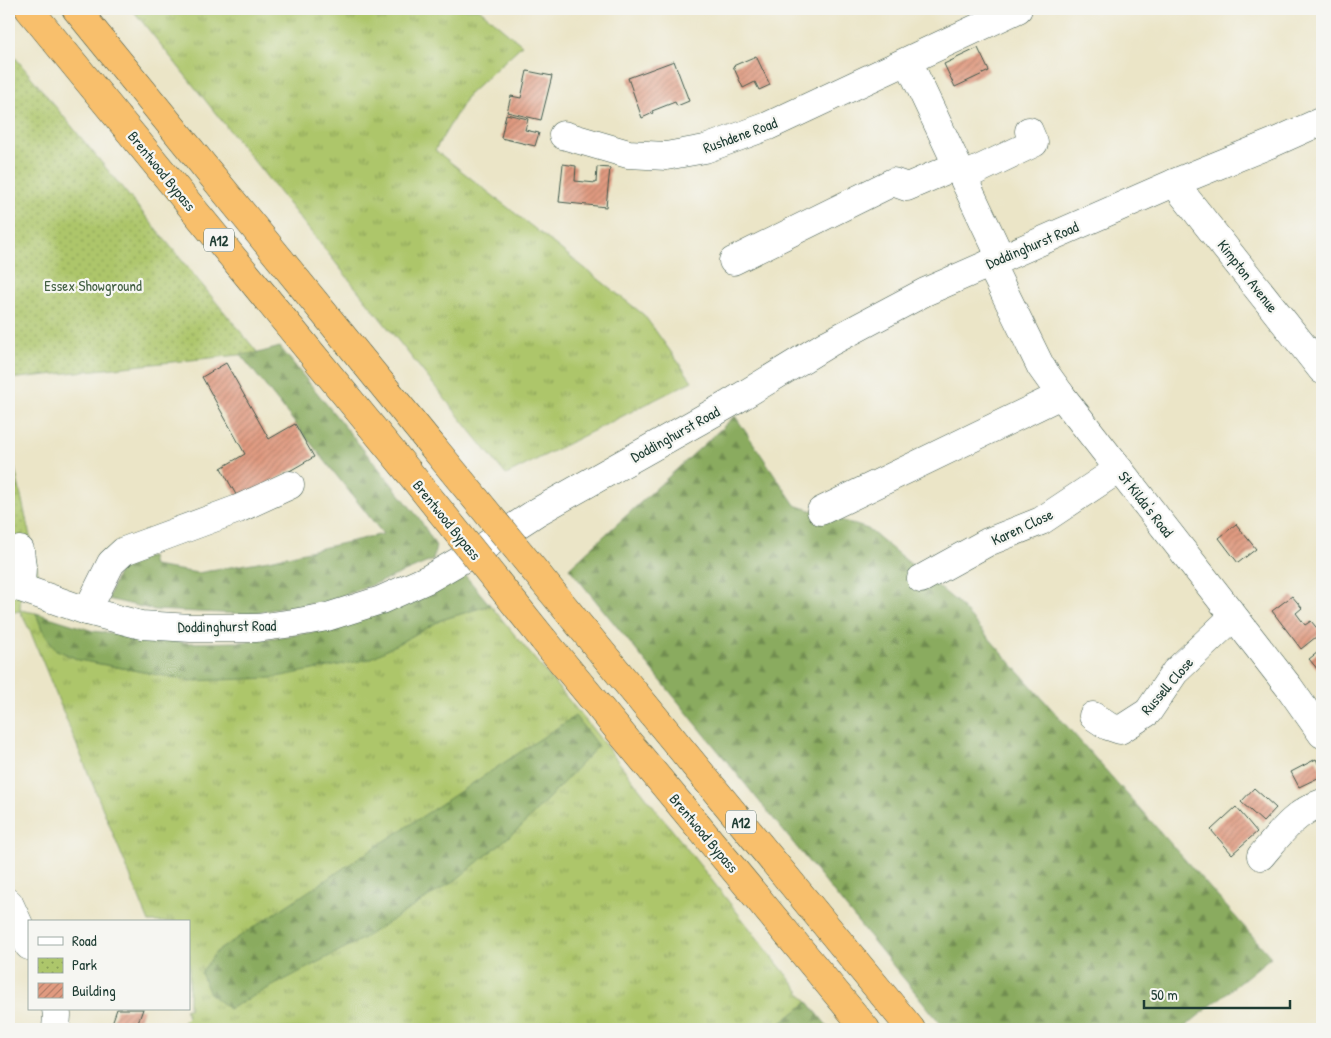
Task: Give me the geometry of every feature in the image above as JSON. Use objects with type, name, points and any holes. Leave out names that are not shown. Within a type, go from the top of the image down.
[{"type":"highway","name":"Brentwood Bypass","points":[[29,9],[543,638],[866,1029]]},
{"type":"highway","name":"A12","points":[[76,9],[911,1029]]},
{"type":"street","name":"Rushdene Road","points":[[563,135],[628,154],[666,156],[706,149],[768,126],[1018,9]]},
{"type":"street","points":[[908,62],[960,172],[995,260]]},
{"type":"street","name":"Doddinghurst Road","points":[[15,586],[87,611],[141,625],[191,628],[257,628],[327,617],[381,600],[428,580],[538,512],[730,404],[829,343],[925,292],[995,260],[1322,121]]},
{"type":"street","points":[[732,261],[893,182],[907,187],[960,172],[1034,143],[1029,131]]},
{"type":"street","name":"Kimpton Avenue","points":[[1174,183],[1322,370]]},
{"type":"street","name":"St Kilda's Road","points":[[995,260],[1041,367],[1289,687],[1322,734]]},
{"type":"street","points":[[821,511],[1061,395]]},
{"type":"street","name":"Karen Close","points":[[922,579],[982,545],[1041,522],[1119,469]]},
{"type":"street","points":[[87,611],[111,563],[124,551],[238,510],[290,485]]},
{"type":"street","points":[[15,586],[22,567],[20,550]]},
{"type":"street","name":"Russell Close","points":[[1093,716],[1108,726],[1120,730],[1148,712],[1175,672],[1233,616]]},
{"type":"street","points":[[1262,856],[1294,818],[1322,802]]},
{"type":"street","points":[[9,903],[28,944]]},
{"type":"street","points":[[56,1010],[56,1029]]},
{"type":"green space","points":[[132,9],[479,9],[522,45],[468,95],[435,150],[644,315],[692,381],[506,475]]},
{"type":"green space","name":"Essex Showground","points":[[9,50],[258,353],[9,379]]},
{"type":"green space","points":[[280,347],[419,518],[436,546],[433,560],[329,601],[244,614],[155,610],[108,599],[114,581],[121,569],[126,564],[140,559],[151,557],[153,566],[198,573],[274,559],[383,534],[240,354],[258,353]]},
{"type":"green space","points":[[735,416],[795,505],[868,529],[957,602],[1271,957],[1182,1029],[945,1029],[569,568]]},
{"type":"green space","points":[[9,442],[40,581],[9,573]]},
{"type":"green space","points":[[464,574],[490,605],[441,620],[370,659],[271,678],[192,681],[79,660],[55,649],[42,629],[36,613],[93,631],[189,643],[243,642],[341,628]]},
{"type":"green space","points":[[9,584],[21,588],[20,610],[36,613],[42,629],[55,649],[79,660],[192,681],[370,659],[441,620],[490,605],[591,727],[829,1029],[176,1029],[188,1017],[185,1010],[190,1010],[190,920],[148,920],[31,633],[20,611],[9,613]]},
{"type":"green space","points":[[575,716],[598,746],[522,826],[457,879],[362,939],[229,1009],[210,994],[201,973],[216,952]]},
{"type":"green space","points":[[808,1002],[828,1027],[825,1029],[773,1029]]},
{"type":"building","points":[[978,48],[989,71],[955,87],[944,64]]},
{"type":"building","points":[[756,56],[770,85],[759,90],[755,82],[743,88],[733,66]]},
{"type":"building","points":[[674,61],[689,101],[677,106],[675,102],[652,111],[653,113],[642,118],[628,78]]},
{"type":"building","points":[[527,71],[552,76],[541,120],[507,112],[511,96],[521,98]]},
{"type":"building","points":[[506,114],[528,119],[525,130],[539,133],[535,146],[501,138]]},
{"type":"building","points":[[563,164],[576,166],[575,181],[596,183],[597,167],[610,168],[606,207],[559,202]]},
{"type":"building","points":[[226,363],[269,439],[295,424],[314,457],[239,500],[221,468],[245,454],[202,377]]},
{"type":"building","points":[[1236,524],[1256,549],[1238,563],[1219,538]]},
{"type":"building","points":[[1292,596],[1302,608],[1296,613],[1305,625],[1311,621],[1321,633],[1301,649],[1272,611]]},
{"type":"building","points":[[1322,649],[1322,669],[1319,671],[1309,659]]},
{"type":"building","points":[[1316,759],[1322,771],[1322,776],[1299,787],[1291,772]]},
{"type":"building","points":[[1254,788],[1276,808],[1263,822],[1241,802]]},
{"type":"building","points":[[1236,807],[1257,832],[1232,854],[1211,830]]},
{"type":"building","points":[[117,1010],[143,1010],[136,1029],[110,1029]]}]
